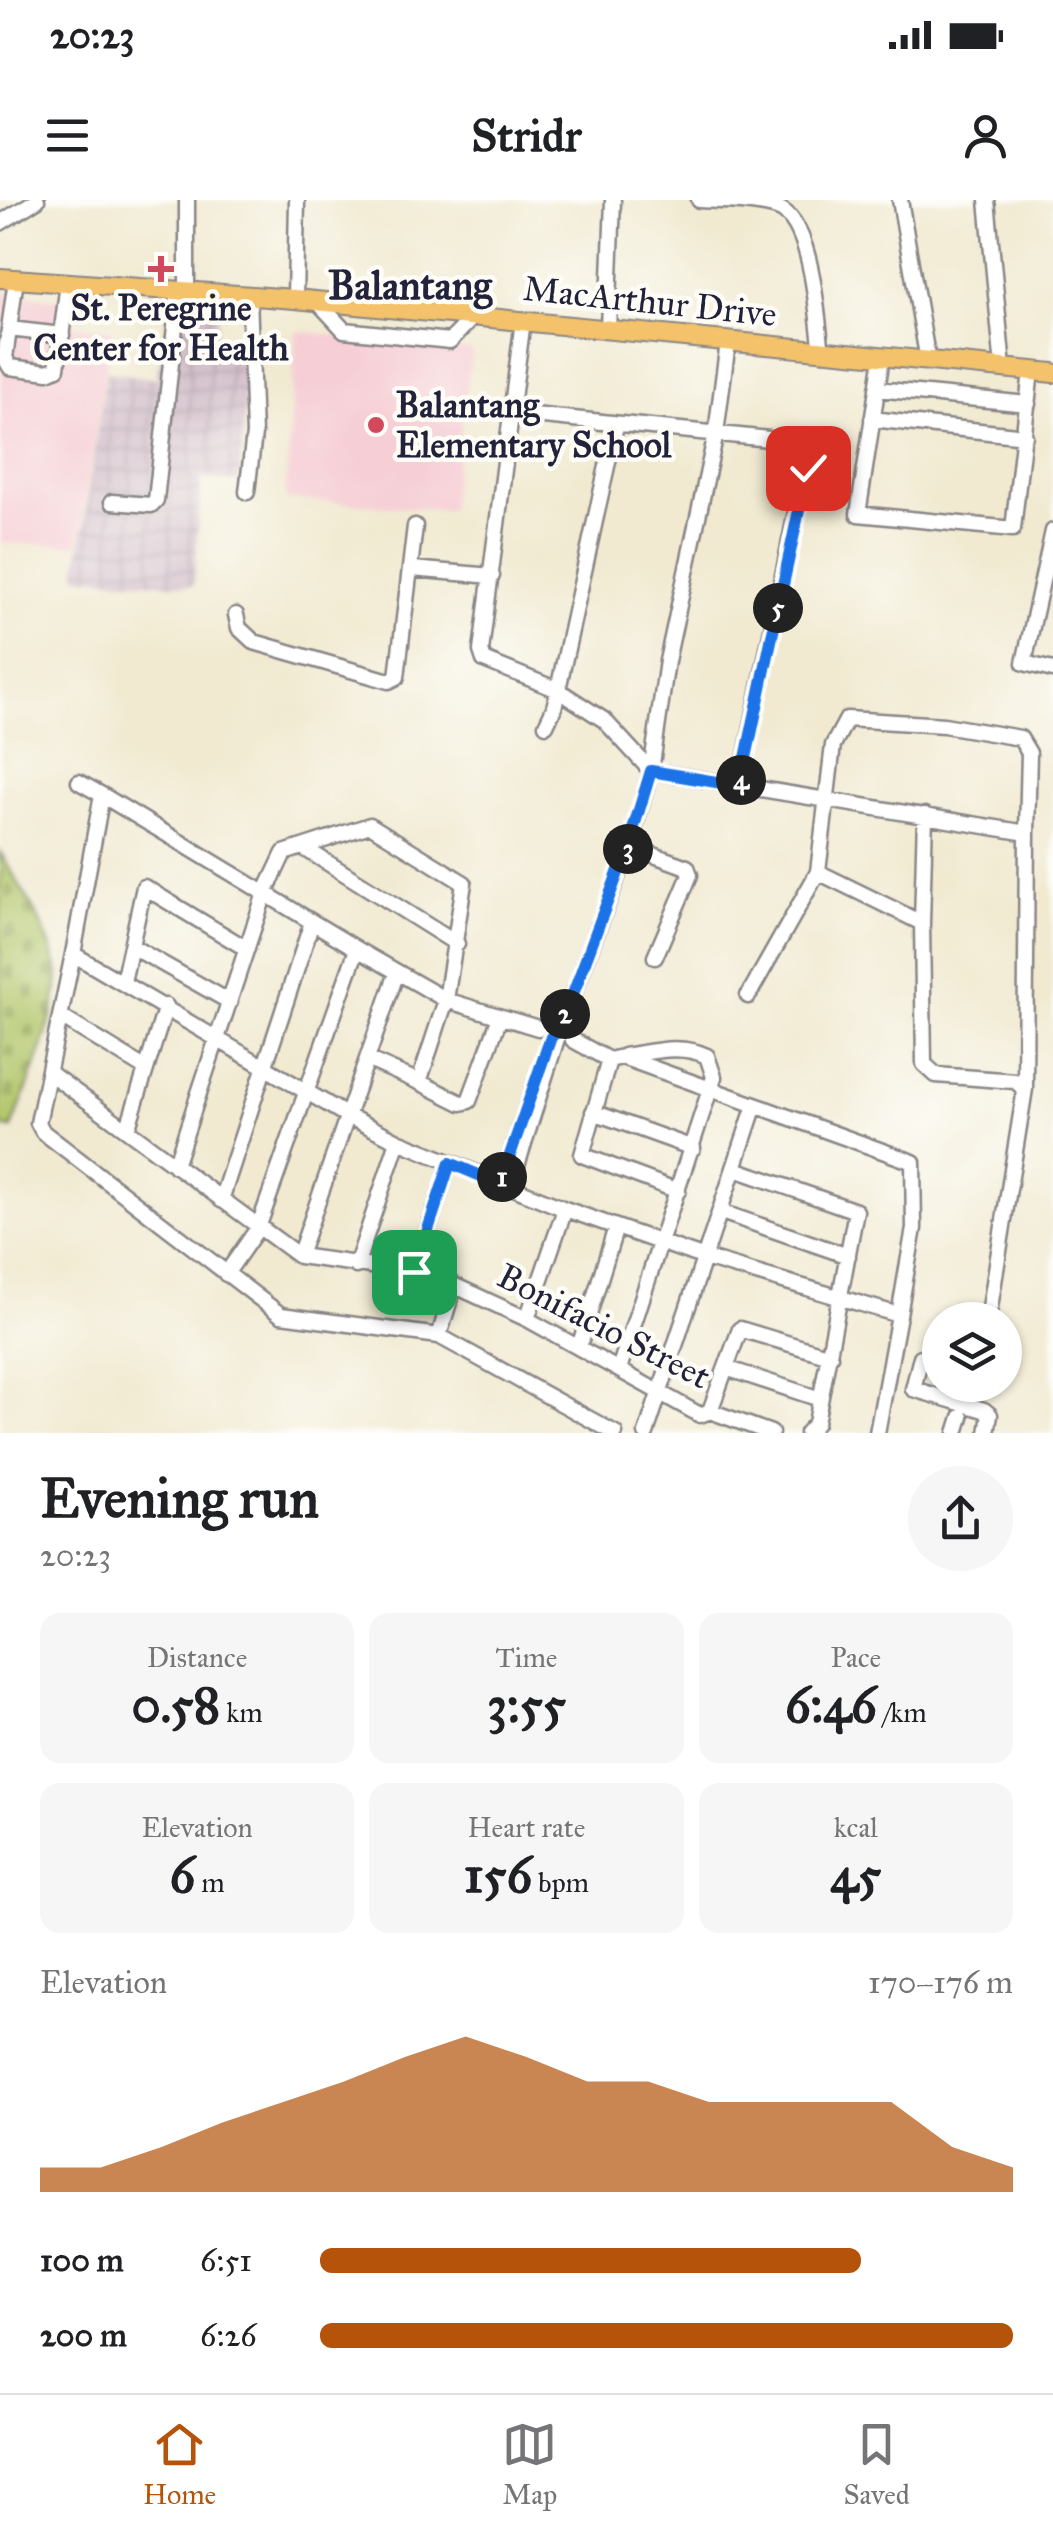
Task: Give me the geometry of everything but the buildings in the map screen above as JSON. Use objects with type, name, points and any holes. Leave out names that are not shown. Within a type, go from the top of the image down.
[{"type":"main road","name":"MacArthur Drive","points":[[8,279],[295,299],[1053,373]]},
{"type":"street","points":[[0,222],[37,200]]},
{"type":"street","points":[[112,502],[151,505],[156,500],[183,291],[187,200]]},
{"type":"street","points":[[295,299],[297,200]]},
{"type":"street","points":[[608,328],[613,200]]},
{"type":"street","points":[[699,200],[779,208],[798,225],[822,352]]},
{"type":"street","points":[[900,200],[928,361]]},
{"type":"street","points":[[988,200],[1002,368]]},
{"type":"street","points":[[8,279],[10,329],[5,358],[10,367],[48,372],[57,368],[68,283]]},
{"type":"street","points":[[248,492],[254,434],[250,295]]},
{"type":"street","points":[[317,301],[344,330],[450,341],[474,316]]},
{"type":"street","points":[[524,320],[481,651],[484,660],[558,690],[604,720],[651,771],[1027,833]]},
{"type":"street","points":[[10,329],[62,335]]},
{"type":"street","points":[[505,1186],[628,846],[651,771],[667,661],[716,433],[728,342]]},
{"type":"street","points":[[882,357],[858,514],[1012,529],[1031,371]]},
{"type":"street","points":[[877,389],[1028,404]]},
{"type":"street","points":[[514,412],[797,444],[808,453],[740,786]]},
{"type":"street","points":[[872,420],[1025,436]]},
{"type":"street","points":[[546,725],[558,690],[616,425]]},
{"type":"street","points":[[236,615],[239,628],[254,642],[390,682],[397,677],[416,526]]},
{"type":"street","points":[[1053,531],[1024,663],[1053,670]]},
{"type":"street","points":[[412,569],[492,576]]},
{"type":"street","points":[[748,996],[818,872],[833,745],[847,719],[994,732],[1020,738],[1026,744],[1025,1089],[991,1302]]},
{"type":"street","points":[[79,782],[446,1000],[538,1028]]},
{"type":"street","points":[[102,795],[38,1123],[43,1132],[281,1315],[439,1336],[615,1433]]},
{"type":"street","points":[[925,815],[924,1064],[936,1075],[1015,1081],[1025,1089]]},
{"type":"street","points":[[175,1166],[264,893],[284,853],[370,825],[461,880],[466,888],[446,1000],[419,1082]]},
{"type":"street","points":[[628,846],[687,866],[690,875],[655,957]]},
{"type":"street","points":[[304,848],[457,944]]},
{"type":"street","points":[[818,872],[922,923]]},
{"type":"street","points":[[123,982],[140,890],[146,886],[247,949]]},
{"type":"street","points":[[221,1200],[312,922]]},
{"type":"street","points":[[131,946],[230,1002]]},
{"type":"street","points":[[226,1274],[258,1228],[357,948]]},
{"type":"street","points":[[73,954],[219,1036],[304,1091],[398,1141],[565,1210],[705,1258],[898,1315]]},
{"type":"street","points":[[299,1256],[397,972]]},
{"type":"street","points":[[126,1130],[166,1006]]},
{"type":"street","points":[[61,1017],[146,1069]]},
{"type":"street","points":[[369,1060],[461,1103],[469,1101],[500,1017]]},
{"type":"street","points":[[573,1040],[913,1162],[914,1228],[878,1433]]},
{"type":"street","points":[[616,1058],[674,1048],[700,1053],[711,1066],[711,1089],[619,1369]]},
{"type":"street","points":[[616,1058],[593,1112],[582,1156],[678,1191]]},
{"type":"street","name":"Bonifacio Street","points":[[50,1074],[299,1256],[414,1272],[454,1286],[527,1319],[700,1415],[710,1411],[771,1433]]},
{"type":"street","points":[[646,1433],[662,1395],[755,1105]]},
{"type":"street","points":[[593,1112],[693,1148]]},
{"type":"street","points":[[356,1266],[398,1141]]},
{"type":"street","points":[[414,1272],[450,1163]]},
{"type":"street","points":[[734,1169],[856,1211],[816,1424],[807,1433]]},
{"type":"street","points":[[527,1319],[565,1210]]},
{"type":"street","points":[[721,1212],[848,1256]]},
{"type":"street","points":[[579,1347],[616,1227]]},
{"type":"street","points":[[439,1336],[454,1286]]},
{"type":"street","points":[[710,1411],[740,1329],[830,1356]]},
{"type":"street","points":[[922,1358],[913,1389],[922,1392]]},
{"type":"street","points":[[726,1368],[820,1399]]},
{"type":"street","points":[[957,1402],[990,1415],[987,1433]]},
{"type":"street","points":[[956,1433],[961,1417]]},
{"type":"shaded area","points":[[2,293],[73,300],[72,326],[112,330],[78,545],[0,543]]},
{"type":"shaded area","points":[[170,306],[219,310],[216,338],[250,349],[239,482],[201,477],[194,586],[76,576],[106,371],[156,379]]},
{"type":"shaded area","name":"Balantang Elementary School","points":[[296,331],[472,350],[450,510],[285,499]]},
{"type":"green space","points":[[0,852],[46,935],[58,979],[43,1045],[12,1128],[0,1126]]},
{"type":"place","name":"St. Peregrine Center for Health","points":[[161,269]]},
{"type":"place","name":"Balantang Elementary School","points":[[376,425]]},
{"type":"district","name":"Balantang","points":[[410,285]]},
{"type":"route","points":[[414,1272],[450,1163],[500,1184],[551,1037],[560,1029],[628,846],[651,771],[740,786],[808,468]]}]
